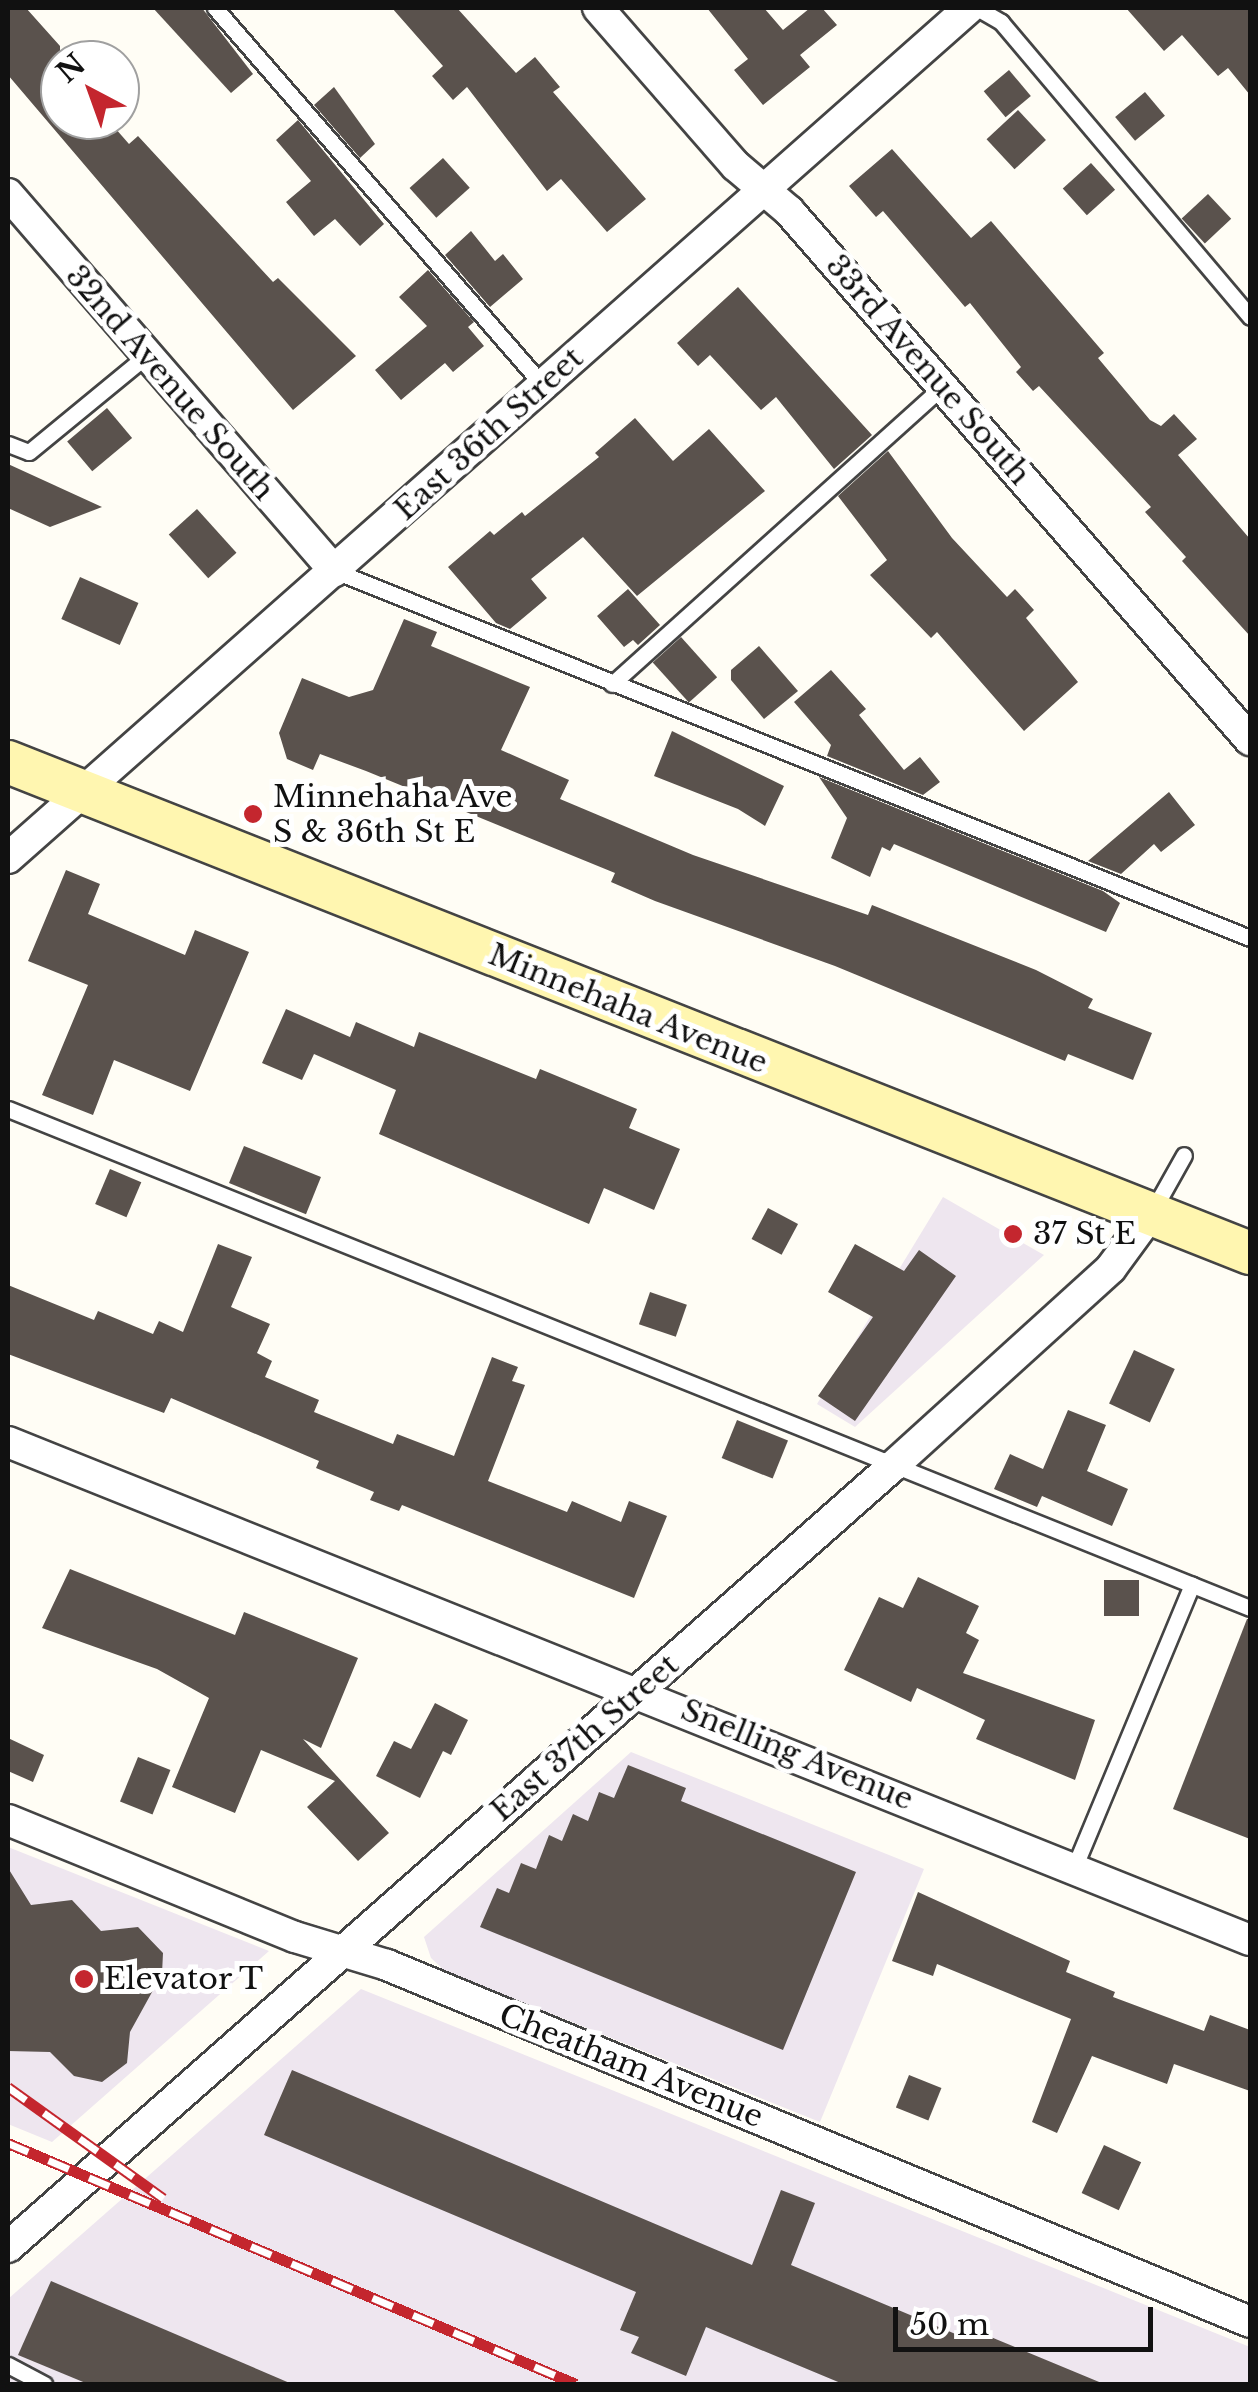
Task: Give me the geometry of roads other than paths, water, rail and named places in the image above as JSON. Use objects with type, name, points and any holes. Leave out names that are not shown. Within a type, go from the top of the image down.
[{"type":"main road","name":"Minnehaha Avenue","points":[[8,762],[1150,1216],[1250,1252]]},
{"type":"street","name":"33rd Avenue South","points":[[598,8],[943,386],[1250,740]]},
{"type":"street","name":"East 36th Street","points":[[8,858],[969,8]]},
{"type":"street","name":"32nd Avenue South","points":[[8,194],[334,571]]},
{"type":"street","name":"East 37th Street","points":[[8,2247],[893,1466],[1111,1268],[1150,1216]]},
{"type":"street","name":"Snelling Avenue","points":[[8,1442],[639,1690],[1250,1940]]},
{"type":"street","name":"Cheatham Avenue","points":[[8,1820],[343,1953],[387,1965],[1250,2322]]},
{"type":"lane","points":[[215,8],[543,386]]},
{"type":"lane","points":[[977,8],[1006,27],[1250,317]]},
{"type":"lane","points":[[8,444],[29,452],[146,356]]},
{"type":"lane","points":[[612,684],[943,386]]},
{"type":"lane","points":[[334,571],[1250,938]]},
{"type":"lane","points":[[8,1109],[1250,1608]]},
{"type":"lane","points":[[1150,1216],[1184,1155]]},
{"type":"lane","points":[[1074,1868],[1192,1585]]},
{"type":"lane","points":[[8,2365],[44,2384]]},
{"type":"railway","points":[[8,2087],[163,2198]]},
{"type":"railway","points":[[8,2143],[576,2384]]},
{"type":"place","name":"Minnehaha Ave S & 36th St E","points":[[253,814]]},
{"type":"place","name":"37 St E","points":[[1013,1234]]},
{"type":"place","name":"Elevator T","points":[[84,1979]]}]
